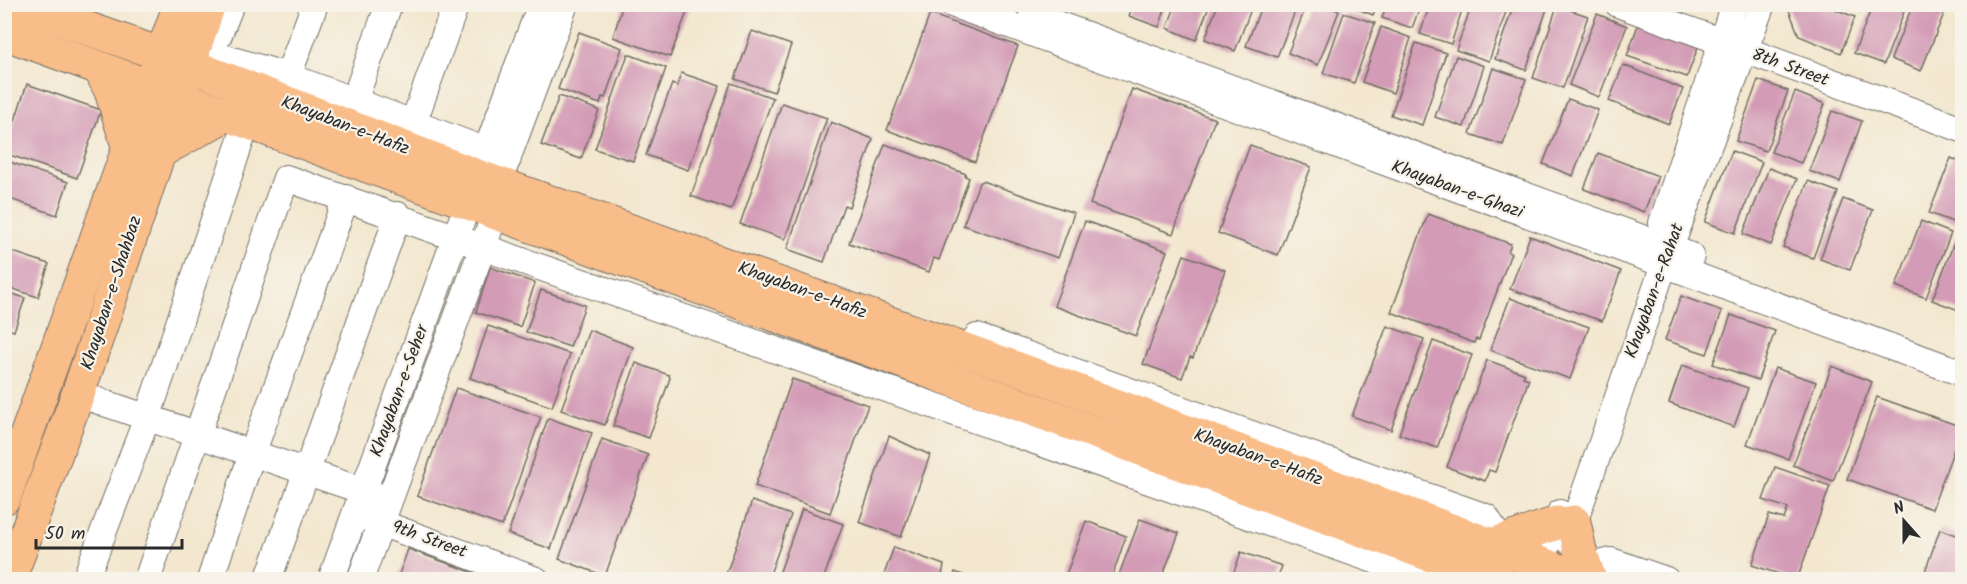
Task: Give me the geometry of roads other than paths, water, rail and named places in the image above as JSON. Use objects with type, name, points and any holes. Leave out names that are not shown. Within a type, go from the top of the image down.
[{"type":"main road","name":"Khayaban-e-Hafiz","points":[[18,4],[176,60],[222,58],[340,105],[489,181],[1013,402],[1487,571],[1554,574]]},
{"type":"main road","points":[[113,39],[186,6],[222,58]]},
{"type":"main road","name":"Khayaban-e-Shahbaz","points":[[9,579],[78,394],[144,152],[176,60],[186,6]]},
{"type":"main road","name":"Khayaban-e-Hafiz","points":[[4,33],[237,118],[489,181],[1024,371],[1487,571]]},
{"type":"main road","points":[[100,69],[144,152],[237,118]]},
{"type":"main road","name":"Khayaban-e-Shahbaz","points":[[4,498],[144,152]]},
{"type":"main road","points":[[1013,402],[1024,371]]},
{"type":"main road","points":[[1487,571],[1566,522],[1591,579]]},
{"type":"street","points":[[231,4],[222,58],[288,76],[340,105],[414,121],[489,181],[542,4]]},
{"type":"street","points":[[288,76],[315,4]]},
{"type":"street","points":[[340,105],[389,4]]},
{"type":"street","points":[[414,121],[456,4]]},
{"type":"street","name":"Khayaban-e-Seher","points":[[331,579],[456,236],[489,181],[565,4]]},
{"type":"street","name":"Khayaban-e-Ghazi","points":[[952,4],[1660,254],[1962,355]]},
{"type":"street","name":"Khayaban-e-Ghazi","points":[[1004,4],[1660,254],[1962,373]]},
{"type":"street","name":"8th Street","points":[[1618,4],[1744,52],[1962,129]]},
{"type":"street","name":"Khayaban-e-Rahat","points":[[1660,254],[1720,43],[1734,4]]},
{"type":"street","name":"Khayaban-e-Rahat","points":[[1554,574],[1566,522],[1660,254],[1762,4]]},
{"type":"street","points":[[85,579],[147,418],[237,118]]},
{"type":"street","points":[[147,579],[286,178],[398,215],[1431,579]]},
{"type":"street","name":"Khayaban-e-Seher","points":[[360,579],[483,246],[489,181]]},
{"type":"street","points":[[210,579],[252,454],[346,198]]},
{"type":"street","points":[[268,579],[398,215]]},
{"type":"street","points":[[882,304],[1486,518],[1493,528],[1487,571]]},
{"type":"street","name":"9th Street","points":[[78,394],[305,472],[359,503],[385,511],[536,579]]},
{"type":"street","points":[[1591,579],[1603,563],[1611,561],[1666,579]]}]
